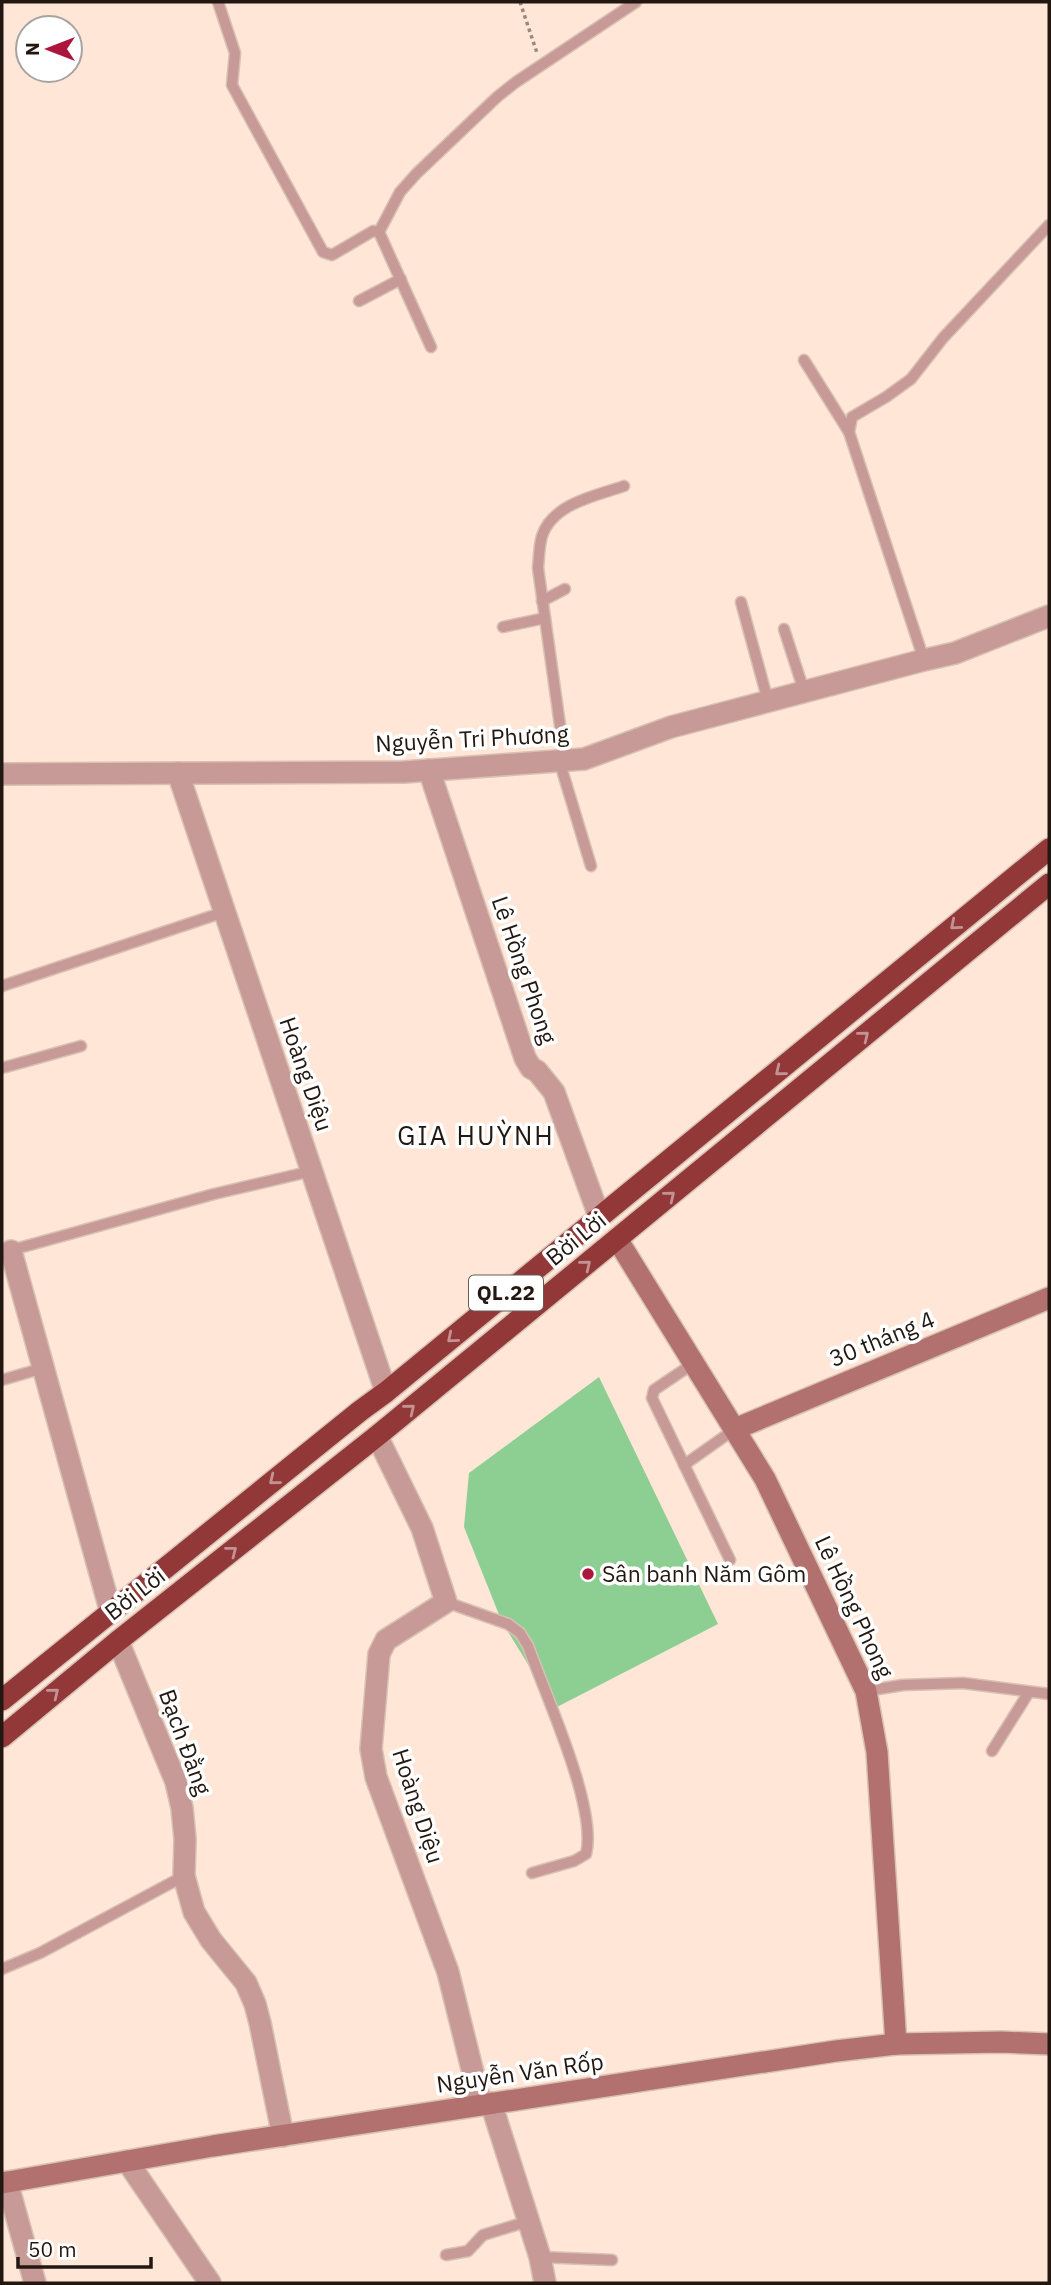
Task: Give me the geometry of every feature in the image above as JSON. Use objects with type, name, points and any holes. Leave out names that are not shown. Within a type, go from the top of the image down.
[{"type":"highway","name":"Bời Lời","points":[[2,1700],[360,1410],[386,1392],[1049,849]]},
{"type":"highway","name":"Bời Lời","points":[[2,1737],[118,1641],[377,1436],[1049,884]]},
{"type":"highway","points":[[599,1216],[617,1239]]},
{"type":"street","name":"Nguyễn Tri Phương","points":[[2,774],[429,770],[584,759],[671,727],[956,653],[1049,616]]},
{"type":"street","name":"Lê Hồng Phong","points":[[429,770],[525,1058],[554,1092],[599,1216]]},
{"type":"street","name":"Hoàng Diệu","points":[[178,773],[386,1392]]},
{"type":"street","name":"Lê Hồng Phong","points":[[617,1239],[765,1479],[866,1691],[877,1752],[895,2044]]},
{"type":"street","points":[[6,1251],[43,1368],[111,1612]]},
{"type":"street","name":"30 tháng 4","points":[[735,1429],[1049,1298]]},
{"type":"street","points":[[377,1436],[422,1528],[446,1602]]},
{"type":"street","name":"Hoàng Diệu","points":[[446,1602],[387,1640],[379,1654],[371,1749],[376,1777],[448,1972],[486,2104],[529,2221],[545,2283]]},
{"type":"street","name":"Bạch Đằng","points":[[118,1641],[176,1782],[184,1828],[184,1876],[194,1912],[211,1940],[246,1983],[255,2004],[283,2136]]},
{"type":"street","name":"Nguyễn Văn Rốp","points":[[4,2183],[486,2104],[895,2044],[1049,2044]]},
{"type":"street","points":[[127,2161],[210,2283]]},
{"type":"street","points":[[4,2183],[35,2283]]},
{"type":"lane","points":[[218,2],[235,53],[232,85],[323,252],[332,255],[373,231],[379,232]]},
{"type":"lane","points":[[379,232],[400,192],[497,97],[636,2]]},
{"type":"lane","points":[[849,432],[852,417],[911,379],[943,338],[1049,226]]},
{"type":"lane","points":[[379,232],[431,347]]},
{"type":"lane","points":[[359,301],[401,279]]},
{"type":"lane","points":[[804,360],[849,432],[924,660]]},
{"type":"lane","points":[[591,866],[562,760],[538,568],[541,537],[547,524],[568,506],[624,486]]},
{"type":"lane","points":[[542,601],[565,589]]},
{"type":"lane","points":[[741,602],[768,701]]},
{"type":"lane","points":[[503,627],[545,618]]},
{"type":"lane","points":[[784,629],[804,691]]},
{"type":"lane","points":[[2,985],[224,912]]},
{"type":"lane","points":[[2,1068],[81,1046]]},
{"type":"lane","points":[[6,1251],[214,1194],[312,1171]]},
{"type":"lane","points":[[694,1363],[654,1390],[652,1398],[730,1560]]},
{"type":"lane","points":[[2,1380],[43,1368]]},
{"type":"lane","points":[[684,1465],[735,1429]]},
{"type":"lane","points":[[446,1602],[508,1623],[520,1633],[528,1646],[579,1783],[589,1842],[586,1854],[575,1861],[532,1873]]},
{"type":"lane","points":[[866,1691],[903,1685],[963,1683],[1049,1694]]},
{"type":"lane","points":[[992,1751],[1029,1692]]},
{"type":"lane","points":[[2,1969],[40,1954],[184,1876]]},
{"type":"lane","points":[[446,2255],[468,2251],[483,2235],[529,2221]]},
{"type":"lane","points":[[540,2257],[612,2260]]},
{"type":"path","points":[[520,2],[541,65]]},
{"type":"green space","name":"Sân banh Năm Gôm","points":[[599,1377],[718,1624],[555,1708],[502,1622],[464,1527],[469,1473]]},
{"type":"place","name":"Sân banh Năm Gôm","points":[[588,1574]]},
{"type":"district","name":"GIA HUỲNH","points":[[476,1136]]}]
